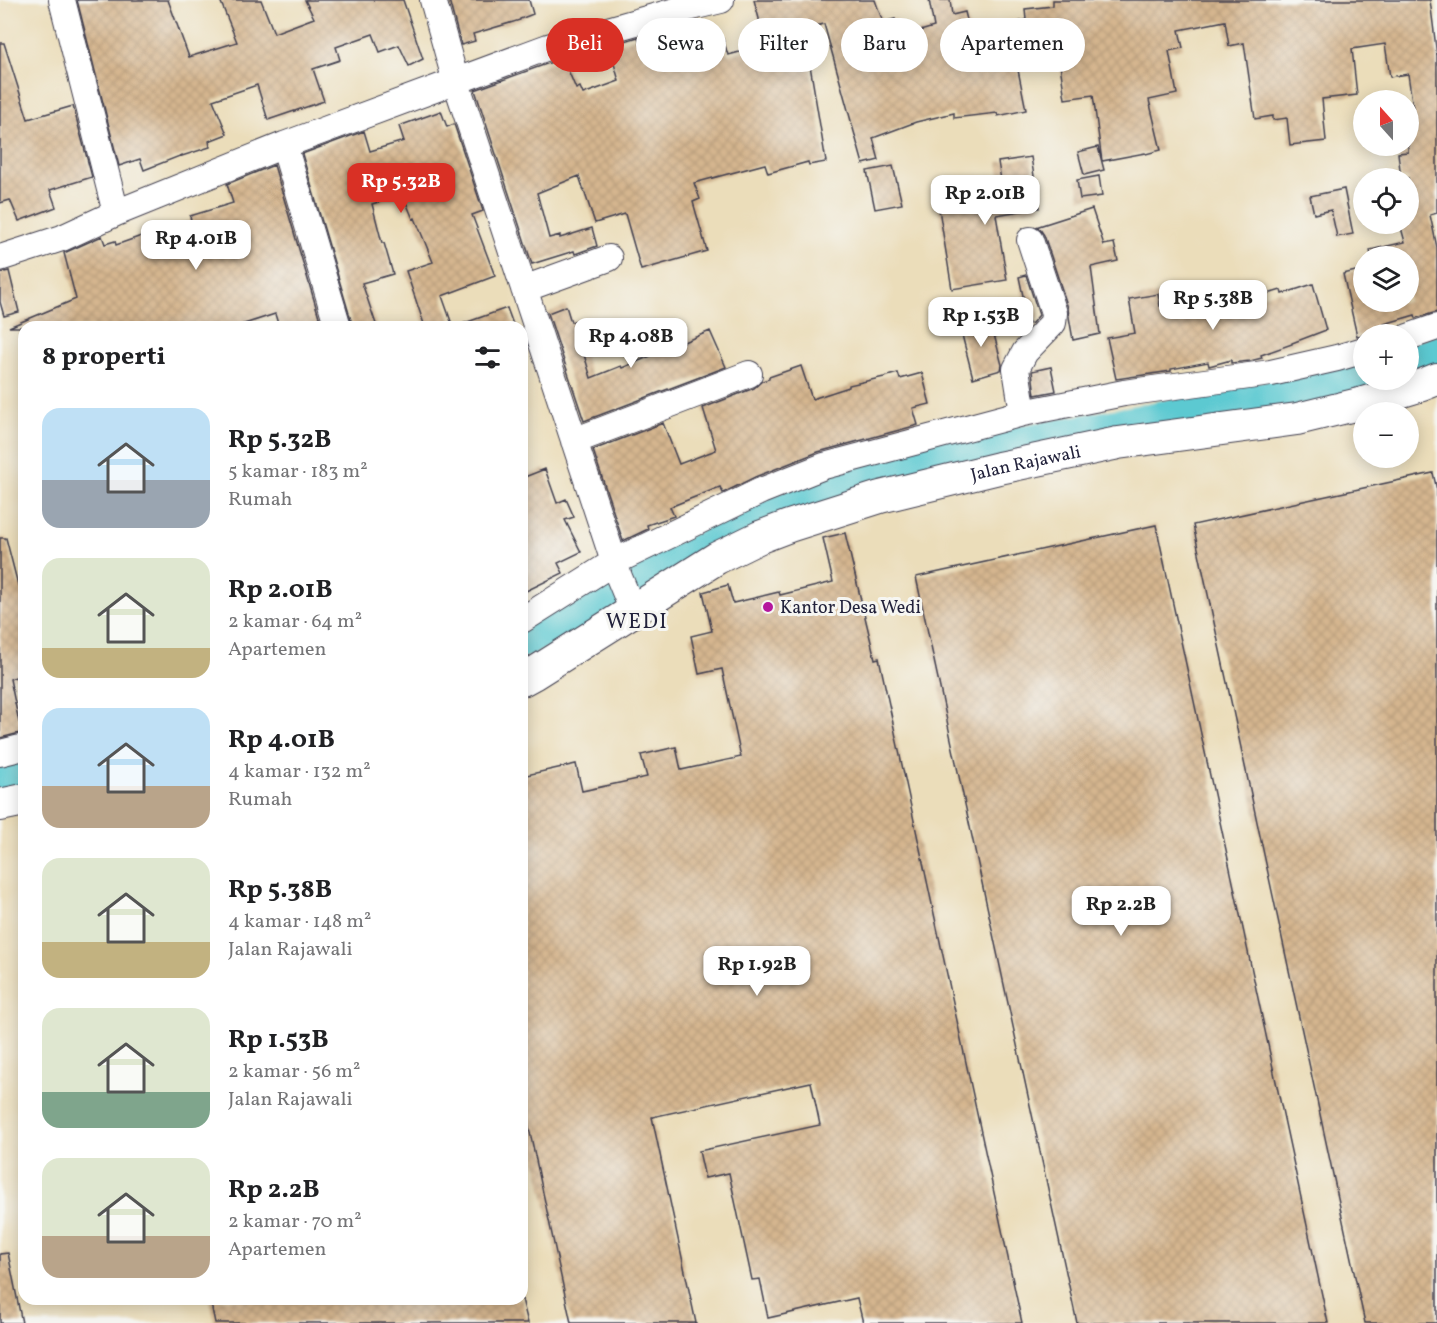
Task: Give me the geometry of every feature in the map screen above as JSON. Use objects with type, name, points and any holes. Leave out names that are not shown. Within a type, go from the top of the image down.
[{"type":"street","points":[[62,0],[116,213]]},
{"type":"street","points":[[433,0],[456,82],[624,587]]},
{"type":"street","points":[[0,258],[62,238],[116,213],[284,144],[548,47],[675,10],[722,0]]},
{"type":"street","points":[[284,144],[336,321]]},
{"type":"street","points":[[1023,413],[1016,369],[1025,352],[1053,322],[1054,313],[1030,240]]},
{"type":"street","points":[[524,289],[609,258]]},
{"type":"street","points":[[1419,333],[1437,327]]},
{"type":"street","points":[[528,618],[624,587],[761,491],[824,466],[1023,413],[1124,393],[1271,373],[1353,353]]},
{"type":"street","points":[[574,441],[749,374]]},
{"type":"street","name":"Jalan Rajawali","points":[[528,677],[624,587],[717,558],[760,537],[798,523],[880,497],[999,468],[1108,445],[1313,415],[1383,397],[1437,379]]},
{"type":"street","points":[[0,753],[18,748]]},
{"type":"street","points":[[0,805],[18,801]]},
{"type":"building","points":[[77,0],[168,0],[189,57],[237,42],[220,0],[261,0],[274,33],[314,18],[305,0],[403,0],[423,59],[409,66],[399,45],[380,52],[373,34],[336,47],[340,60],[313,69],[324,101],[268,120],[257,85],[213,100],[227,134],[209,141],[210,147],[144,170],[140,159],[119,166]]},
{"type":"building","points":[[449,0],[529,0],[533,14],[473,34],[475,41],[461,45]]},
{"type":"building","points":[[754,0],[875,0],[882,18],[841,18],[841,72],[928,72],[928,29],[934,27],[929,0],[950,0],[952,15],[965,12],[966,18],[940,18],[940,72],[1018,72],[1026,110],[998,116],[997,113],[954,118],[954,113],[916,122],[873,138],[879,160],[863,164],[829,42],[829,18],[759,18]]},
{"type":"building","points":[[1053,0],[1430,0],[1437,56],[1437,213],[1430,215],[1437,247],[1437,312],[1416,318],[1415,315],[1384,324],[1354,324],[1343,274],[1353,272],[1353,312],[1419,312],[1419,246],[1388,246],[1405,242],[1403,234],[1419,234],[1419,168],[1400,168],[1398,156],[1419,156],[1419,90],[1410,90],[1408,74],[1390,77],[1385,44],[1352,49],[1356,90],[1353,90],[1353,95],[1322,99],[1326,141],[1290,145],[1287,118],[1273,120],[1273,116],[1255,119],[1244,43],[1229,46],[1225,21],[1179,30],[1183,48],[1169,51],[1177,94],[1149,100],[1161,150],[1102,161],[1093,95],[1065,99],[1061,72],[1085,72],[1085,18],[1026,18],[1025,9],[1053,6]]},
{"type":"building","points":[[636,38],[636,72],[726,72],[726,49],[728,55],[738,52],[738,72],[811,72],[826,162],[809,165],[808,162],[768,173],[765,164],[694,183],[700,199],[693,202],[707,251],[641,270],[625,214],[595,223],[579,176],[537,193],[549,238],[560,235],[560,238],[592,228],[597,246],[575,254],[574,251],[532,264],[475,90],[546,64],[546,72],[569,72],[576,89],[580,87],[583,94],[619,81],[616,72],[624,72],[624,41]]},
{"type":"building","points":[[0,43],[4,43],[28,119],[73,106],[92,177],[50,190],[56,207],[19,221],[10,200],[0,203]]},
{"type":"building","points":[[441,111],[447,127],[454,124],[483,211],[472,215],[495,276],[442,296],[451,321],[423,321],[406,271],[433,262],[403,195],[372,204],[393,274],[362,283],[375,321],[351,321],[302,154],[364,131],[370,151],[404,141],[399,126]]},
{"type":"building","points":[[1098,147],[1104,170],[1084,175],[1078,152]]},
{"type":"building","points":[[1031,157],[1039,208],[996,215],[1007,280],[952,289],[938,203],[1003,192],[998,162]]},
{"type":"building","points":[[274,165],[320,321],[277,321],[275,314],[253,321],[23,321],[76,299],[64,253],[102,236],[105,244],[115,241],[116,245],[191,221],[190,216],[233,203],[227,184]]},
{"type":"building","points":[[893,166],[902,204],[875,209],[867,171]]},
{"type":"building","points":[[1099,176],[1102,196],[1080,199],[1077,180]]},
{"type":"building","points":[[1344,189],[1353,234],[1337,237],[1331,210],[1314,214],[1310,196]]},
{"type":"building","points":[[1092,209],[1104,245],[1114,243],[1118,261],[1091,267],[1100,334],[1073,340],[1068,308],[1044,235],[1036,227]]},
{"type":"building","points":[[9,271],[19,312],[4,316],[0,302],[0,273]]},
{"type":"building","points":[[1026,275],[1039,315],[1029,324],[1019,277]]},
{"type":"building","points":[[1313,284],[1326,330],[1250,361],[1231,363],[1231,360],[1209,366],[1208,362],[1171,369],[1171,371],[1116,379],[1107,338],[1135,333],[1129,299],[1158,294],[1160,306],[1185,300],[1187,308],[1224,301],[1225,304],[1281,290],[1282,294]]},
{"type":"building","points":[[566,306],[571,322],[579,320],[585,339],[580,341],[591,378],[621,366],[622,368],[710,331],[726,367],[584,421],[548,313]]},
{"type":"building","points":[[507,308],[512,321],[470,321]]},
{"type":"building","points":[[990,319],[1002,365],[1001,370],[973,378],[960,327]]},
{"type":"building","points":[[801,366],[812,399],[849,387],[849,385],[898,373],[900,379],[922,373],[930,404],[913,408],[918,425],[818,452],[755,477],[723,493],[720,487],[670,507],[674,516],[647,525],[648,529],[623,541],[593,450],[663,423],[679,464],[716,450],[703,408],[754,388],[769,377]]},
{"type":"building","points":[[1051,367],[1056,391],[1035,395],[1032,371]]},
{"type":"building","points":[[545,469],[557,503],[566,499],[574,517],[565,520],[581,552],[558,563],[563,573],[528,590],[528,476]]},
{"type":"building","points":[[1433,473],[1437,490],[1437,1323],[1365,1323],[1193,525]]},
{"type":"building","points":[[1156,525],[1328,1323],[1077,1323],[916,577]]},
{"type":"building","points":[[845,533],[875,659],[879,658],[1022,1323],[863,1323],[857,1298],[768,1318],[760,1279],[752,1280],[729,1173],[705,1178],[699,1151],[820,1125],[811,1082],[652,1117],[696,1323],[571,1323],[528,1123],[528,775],[576,764],[582,791],[647,777],[641,755],[676,747],[681,770],[741,757],[722,669],[699,674],[691,636],[712,631],[703,592],[728,585],[733,603],[779,592],[780,595],[833,582],[823,538]]},
{"type":"building","points":[[0,538],[6,538],[18,585],[18,676],[10,679],[18,717],[18,734],[0,738]]},
{"type":"building","points":[[8,1253],[22,1323],[0,1323],[0,1254]]},
{"type":"building","points":[[211,1305],[524,1305],[528,1323],[215,1323]]},
{"type":"waterway","points":[[1419,361],[1437,354]]},
{"type":"waterway","points":[[528,636],[779,514],[903,465],[1130,426],[1353,383]]},
{"type":"waterway","points":[[0,771],[18,766]]},
{"type":"place","name":"Kantor Desa Wedi","points":[[768,607]]},
{"type":"district","name":"WEDI","points":[[637,621]]}]
